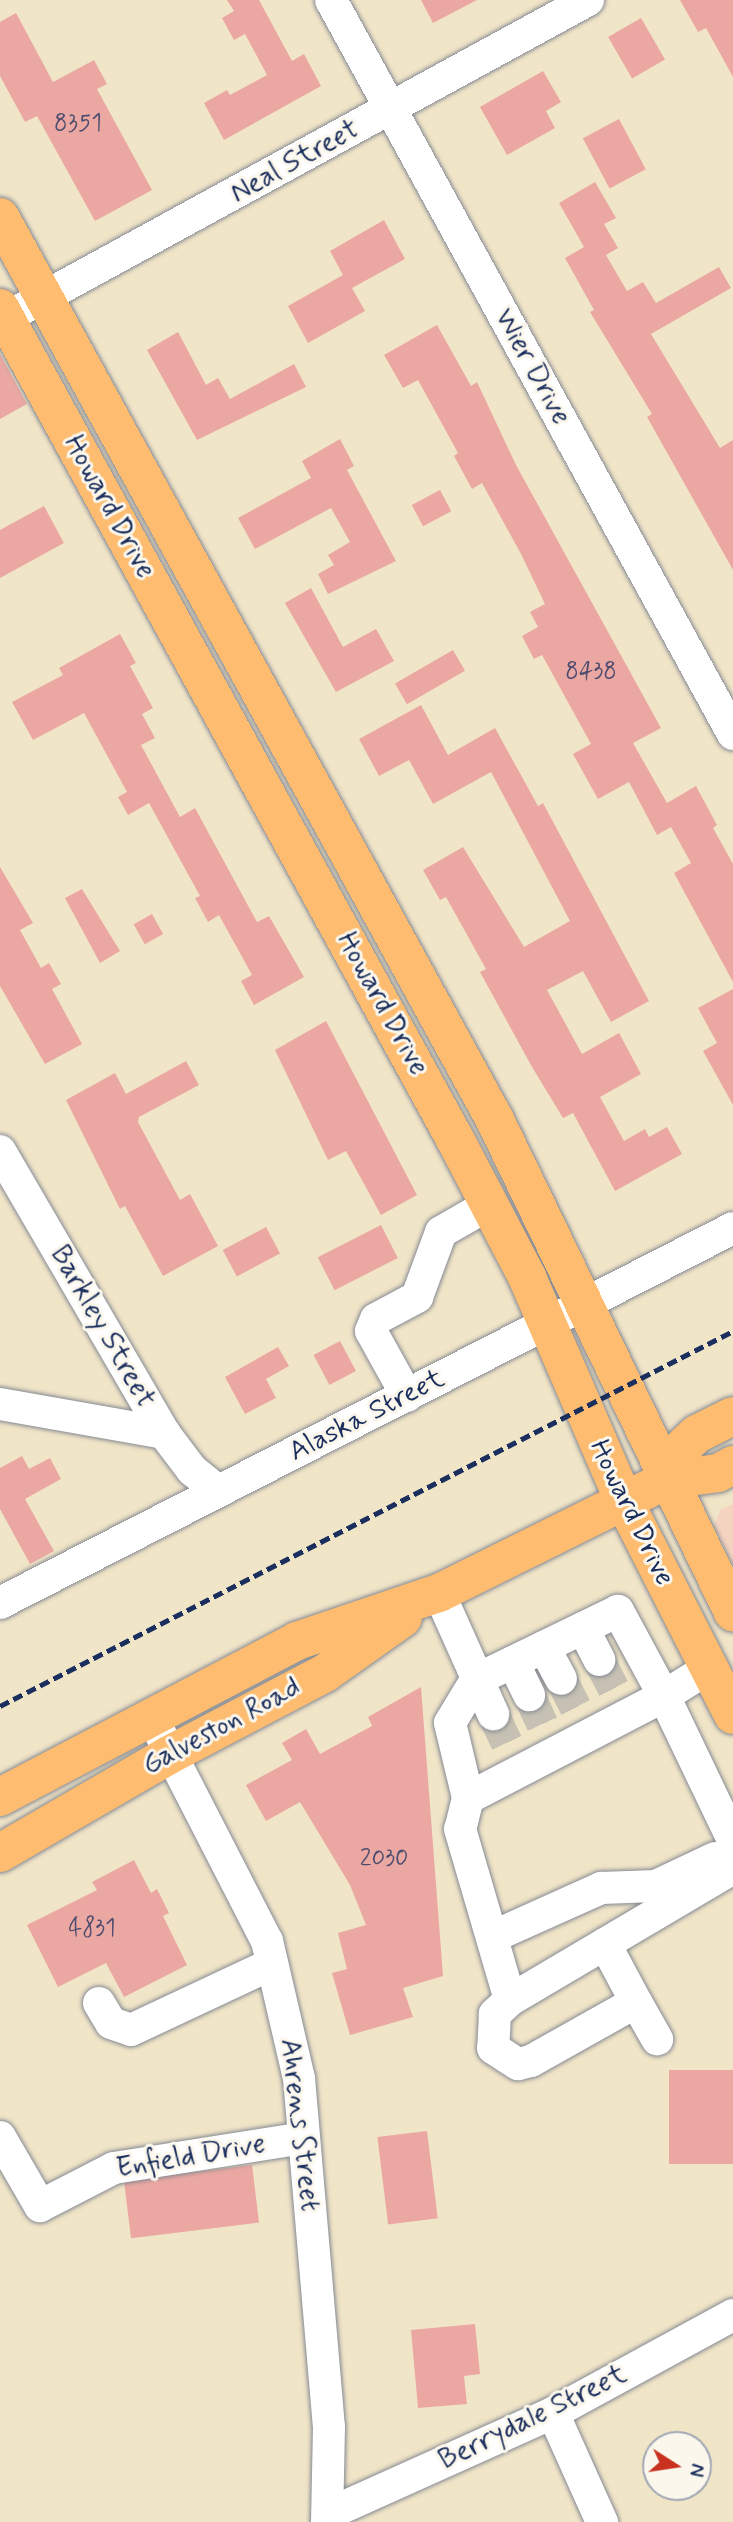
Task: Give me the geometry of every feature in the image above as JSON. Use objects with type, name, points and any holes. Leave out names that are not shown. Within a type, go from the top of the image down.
[{"type":"main road","name":"Howard Drive","points":[[0,217],[495,1120],[733,1612]]},
{"type":"main road","name":"Howard Drive","points":[[2,316],[218,706],[527,1276],[546,1326],[624,1501],[733,1715]]},
{"type":"main road","points":[[218,706],[256,684]]},
{"type":"main road","points":[[667,1480],[684,1446],[733,1416]]},
{"type":"main road","name":"Galveston Road","points":[[3,1795],[297,1641],[439,1593],[667,1480],[718,1473],[733,1465]]},
{"type":"main road","name":"Galveston Road","points":[[14,1844],[169,1755],[325,1672],[439,1593]]},
{"type":"main road","points":[[3,1795],[14,1844]]},
{"type":"street","name":"Wier Drive","points":[[331,0],[733,734]]},
{"type":"street","name":"Neal Street","points":[[2,316],[44,298],[588,0]]},
{"type":"street","name":"Barkley Street","points":[[0,1151],[164,1433],[192,1470],[218,1491]]},
{"type":"street","points":[[407,1396],[371,1331],[376,1319],[417,1297],[441,1232],[488,1205]]},
{"type":"street","name":"Alaska Street","points":[[0,1604],[733,1228]]},
{"type":"street","points":[[0,1404],[164,1433]]},
{"type":"street","points":[[439,1593],[493,1714]]},
{"type":"street","points":[[510,2000],[460,1829],[468,1798],[450,1723],[477,1680],[618,1611],[664,1696],[733,1840]]},
{"type":"street","points":[[583,1628],[599,1660]]},
{"type":"street","points":[[544,1647],[561,1679]]},
{"type":"street","points":[[513,1662],[529,1695]]},
{"type":"street","points":[[468,1798],[518,1766],[625,1711],[664,1696],[709,1668]]},
{"type":"street","name":"Ahrens Street","points":[[152,1716],[169,1755],[267,1941],[299,2078],[329,2427],[328,2518]]},
{"type":"street","points":[[492,1937],[601,1888],[656,1886],[733,1849]]},
{"type":"street","points":[[636,2002],[531,2061],[518,2064],[493,2048],[495,2014],[510,2000],[733,1868]]},
{"type":"street","points":[[605,1944],[657,2039]]},
{"type":"street","points":[[99,2003],[111,2023],[131,2030],[272,1965]]},
{"type":"street","name":"Enfield Drive","points":[[0,2137],[40,2206],[114,2168],[304,2138]]},
{"type":"street","name":"Berrydale Street","points":[[328,2518],[553,2413],[733,2316]]},
{"type":"street","points":[[553,2413],[602,2522]]},
{"type":"shaded area","points":[[733,1504],[733,1564],[714,1526],[720,1510]]},
{"type":"building","points":[[227,0],[259,0],[292,61],[304,54],[321,86],[224,140],[204,103],[227,90],[230,95],[267,75],[245,34],[234,40],[222,18],[234,11]]},
{"type":"building","points":[[421,0],[477,0],[433,23]]},
{"type":"building","points":[[680,0],[733,0],[733,77],[706,28],[698,32]]},
{"type":"building","points":[[16,13],[53,82],[94,60],[107,84],[97,89],[152,190],[95,221],[37,116],[25,122],[0,76],[0,22]]},
{"type":"building","points":[[641,18],[665,60],[632,79],[608,37]]},
{"type":"building","points":[[543,71],[561,102],[546,111],[555,128],[507,155],[480,107]]},
{"type":"building","points":[[619,119],[646,169],[610,189],[583,138]]},
{"type":"building","points":[[595,182],[616,218],[604,224],[618,248],[606,255],[627,291],[643,282],[656,303],[719,267],[731,288],[651,334],[720,448],[733,440],[733,570],[647,417],[652,414],[590,312],[594,310],[565,258],[584,247],[559,203]]},
{"type":"building","points":[[384,220],[405,259],[352,288],[365,311],[308,343],[288,306],[343,275],[330,251]]},
{"type":"building","points":[[437,325],[471,386],[477,382],[516,465],[661,728],[633,743],[667,803],[696,786],[717,825],[713,828],[733,864],[733,982],[674,873],[691,863],[671,827],[657,835],[629,782],[598,799],[573,754],[591,744],[542,655],[534,659],[522,636],[538,627],[530,612],[545,604],[521,554],[482,483],[472,489],[454,456],[458,453],[418,380],[403,388],[384,355]]},
{"type":"building","points":[[178,332],[206,385],[218,378],[230,399],[294,364],[306,387],[197,440],[147,350]]},
{"type":"building","points":[[0,354],[27,404],[0,419]]},
{"type":"building","points":[[340,439],[354,466],[347,470],[396,561],[328,594],[318,574],[334,565],[328,555],[350,542],[331,508],[255,549],[238,518],[311,478],[302,461]]},
{"type":"building","points":[[440,490],[451,511],[423,526],[412,505]]},
{"type":"building","points":[[44,506],[64,543],[0,578],[0,530]]},
{"type":"building","points":[[311,588],[343,647],[376,629],[394,661],[336,692],[285,603]]},
{"type":"building","points":[[120,634],[136,663],[130,666],[153,708],[142,714],[155,738],[141,745],[180,817],[195,808],[257,922],[269,916],[304,977],[254,1005],[241,981],[252,975],[219,915],[208,922],[195,898],[200,896],[149,803],[128,815],[118,797],[127,792],[84,713],[33,740],[12,702],[63,675],[59,668]]},
{"type":"building","points":[[453,650],[465,671],[407,704],[395,684]]},
{"type":"building","points":[[421,705],[448,755],[495,728],[538,806],[543,803],[649,1001],[611,1022],[583,971],[547,990],[582,1054],[619,1033],[641,1074],[600,1097],[624,1141],[645,1129],[649,1137],[667,1127],[682,1154],[615,1191],[573,1113],[563,1118],[532,1067],[480,972],[486,969],[446,897],[440,900],[423,870],[463,847],[524,947],[570,921],[491,772],[433,804],[409,760],[379,776],[359,739]]},
{"type":"building","points":[[0,867],[33,923],[20,930],[41,968],[49,963],[61,984],[52,989],[82,1044],[45,1064],[0,986]]},
{"type":"building","points":[[82,889],[120,951],[100,963],[65,898]]},
{"type":"building","points":[[152,914],[163,934],[145,944],[134,924]]},
{"type":"building","points":[[733,989],[733,1105],[703,1051],[717,1043],[698,1008]]},
{"type":"building","points":[[326,1021],[417,1195],[381,1215],[346,1151],[328,1160],[275,1050]]},
{"type":"building","points":[[186,1061],[199,1085],[139,1117],[138,1122],[180,1200],[190,1194],[218,1246],[163,1276],[125,1206],[120,1209],[66,1100],[115,1073],[126,1094]]},
{"type":"building","points":[[381,1225],[398,1258],[335,1290],[318,1257]]},
{"type":"building","points":[[266,1227],[280,1253],[237,1276],[223,1250]]},
{"type":"building","points":[[340,1341],[356,1371],[329,1385],[314,1355]]},
{"type":"building","points":[[278,1347],[289,1366],[266,1379],[276,1398],[245,1414],[225,1377]]},
{"type":"building","points":[[22,1456],[29,1469],[50,1458],[61,1479],[25,1499],[54,1551],[30,1564],[0,1509],[0,1468]]},
{"type":"building","points":[[421,1687],[443,1976],[403,1988],[413,2017],[350,2035],[332,1973],[347,1969],[338,1933],[366,1925],[350,1885],[300,1802],[266,1821],[246,1785],[292,1760],[282,1743],[306,1729],[320,1754],[372,1726],[368,1717]]},
{"type":"building","points":[[134,1860],[151,1893],[157,1889],[169,1913],[163,1916],[187,1965],[124,1997],[106,1963],[58,1987],[27,1925],[97,1890],[92,1882]]},
{"type":"building","points":[[669,2070],[733,2070],[733,2164],[669,2164]]},
{"type":"building","points":[[427,2131],[438,2218],[388,2224],[377,2137]]},
{"type":"building","points":[[252,2165],[259,2223],[131,2238],[124,2181]]},
{"type":"building","points":[[475,2324],[480,2374],[464,2376],[467,2404],[418,2408],[411,2330]]},
{"type":"tunnel","points":[[599,1660],[623,1707]]},
{"type":"tunnel","points":[[561,1679],[585,1726]]},
{"type":"tunnel","points":[[529,1695],[551,1743]]},
{"type":"tunnel","points":[[493,1714],[516,1762]]},
{"type":"railway","points":[[0,1706],[733,1331]]}]
